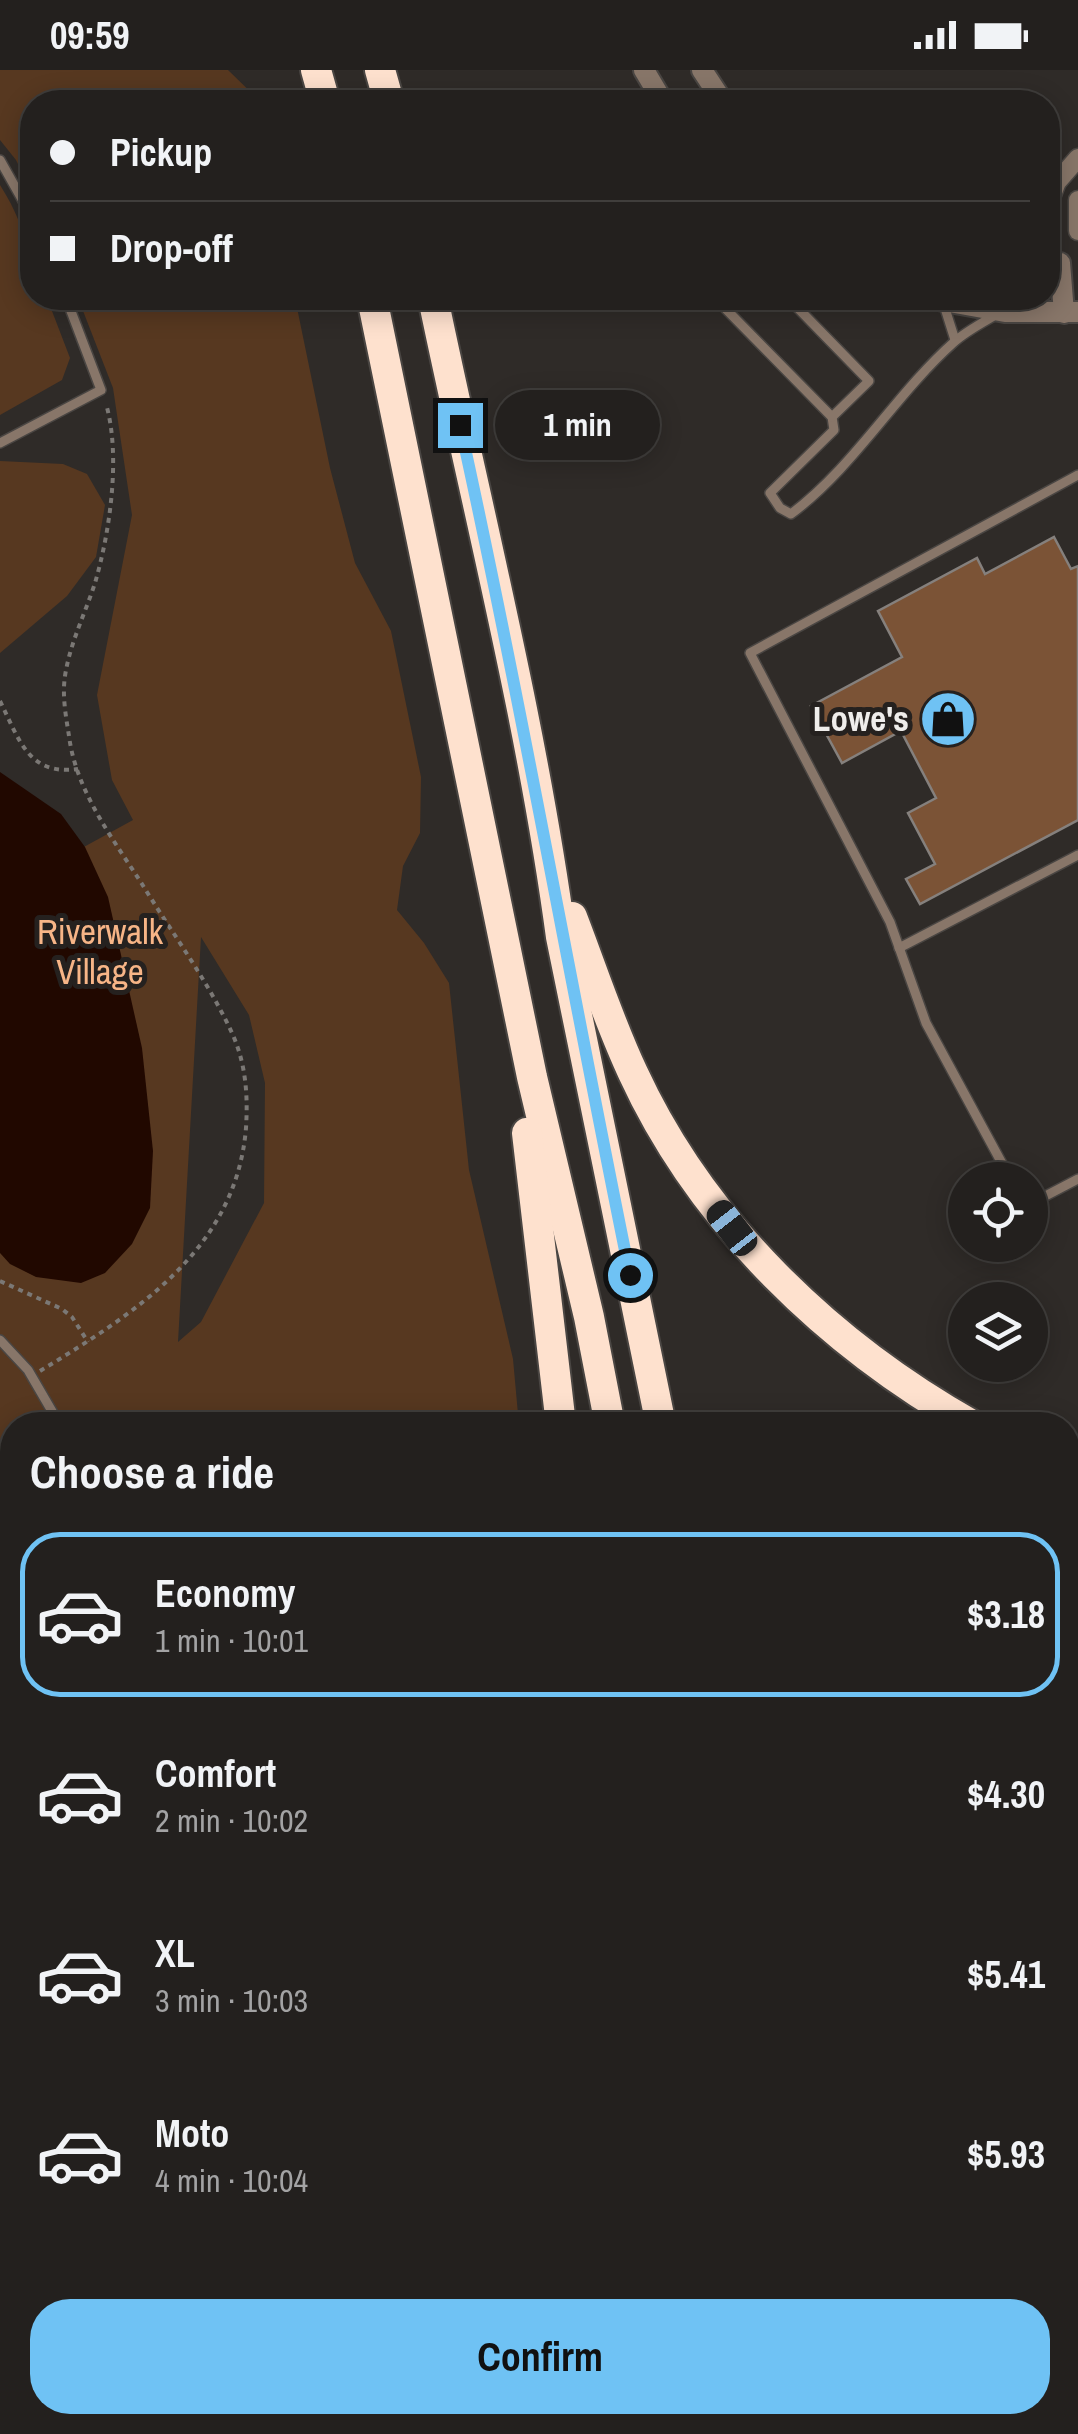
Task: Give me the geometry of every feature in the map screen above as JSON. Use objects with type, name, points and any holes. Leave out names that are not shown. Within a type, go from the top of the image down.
[{"type":"highway","points":[[374,310],[518,1006],[607,1412]]},
{"type":"highway","points":[[436,310],[551,862],[565,956],[657,1412]]},
{"type":"highway","points":[[551,862],[633,1074],[704,1191],[757,1256],[801,1300],[870,1359],[950,1412]]},
{"type":"highway","points":[[518,1006],[523,1100],[559,1412]]},
{"type":"street","points":[[1060,178],[1078,158]]},
{"type":"street","points":[[1078,200],[1078,231]]},
{"type":"street","points":[[991,310],[1071,312],[1062,262]]},
{"type":"lane","points":[[0,160],[20,196]]},
{"type":"lane","points":[[0,443],[101,390],[71,310]]},
{"type":"lane","points":[[728,310],[832,416],[834,430],[770,494],[780,508],[791,514],[817,494],[955,340],[1002,312]]},
{"type":"lane","points":[[800,310],[869,381],[832,416]]},
{"type":"lane","points":[[940,310],[955,340]]},
{"type":"lane","points":[[1001,1162],[926,1023],[890,922],[750,654],[1078,475]]},
{"type":"lane","points":[[899,948],[1078,856]]},
{"type":"lane","points":[[1048,1195],[1078,1179]]},
{"type":"lane","points":[[0,1340],[32,1376],[53,1412]]},
{"type":"path","points":[[32,1376],[88,1342],[170,1278],[194,1254],[235,1187],[242,1162],[248,1096],[232,1034],[92,804],[68,730],[64,679],[102,558],[110,503],[111,431],[101,390]]},
{"type":"path","points":[[0,701],[33,759],[45,768],[78,769]]},
{"type":"path","points":[[0,1281],[62,1309],[88,1342]]},
{"type":"green space","points":[[0,70],[228,70],[249,90],[20,90],[20,168],[0,140]]},
{"type":"green space","points":[[0,185],[20,226],[20,310],[52,310],[70,358],[62,380],[0,415]]},
{"type":"green space","name":"Riverwalk Village","points":[[83,310],[297,310],[330,468],[355,563],[391,631],[421,777],[420,833],[403,866],[397,910],[449,983],[469,1170],[513,1359],[518,1412],[0,1412],[0,893],[133,820],[112,780],[97,695],[132,515],[113,388]],"holes":[[[201,937],[249,1015],[265,1083],[264,1203],[201,1322],[178,1342]]]},
{"type":"green space","points":[[0,461],[63,464],[87,474],[105,505],[96,557],[67,596],[0,653]]},
{"type":"shaded area","points":[[0,772],[61,814],[85,847],[108,897],[142,1048],[153,1151],[150,1208],[132,1244],[105,1273],[81,1283],[36,1277],[10,1264],[0,1253]]},
{"type":"building","name":"Lowe's","points":[[1054,537],[1071,569],[1078,566],[1078,820],[920,904],[906,879],[935,864],[908,813],[936,798],[901,731],[842,763],[811,706],[902,657],[878,611],[977,558],[985,574]]},
{"type":"place","name":"Lowe's","points":[[948,719]]},
{"type":"route","points":[[460,425],[551,862],[561,937],[630,1275]]}]
